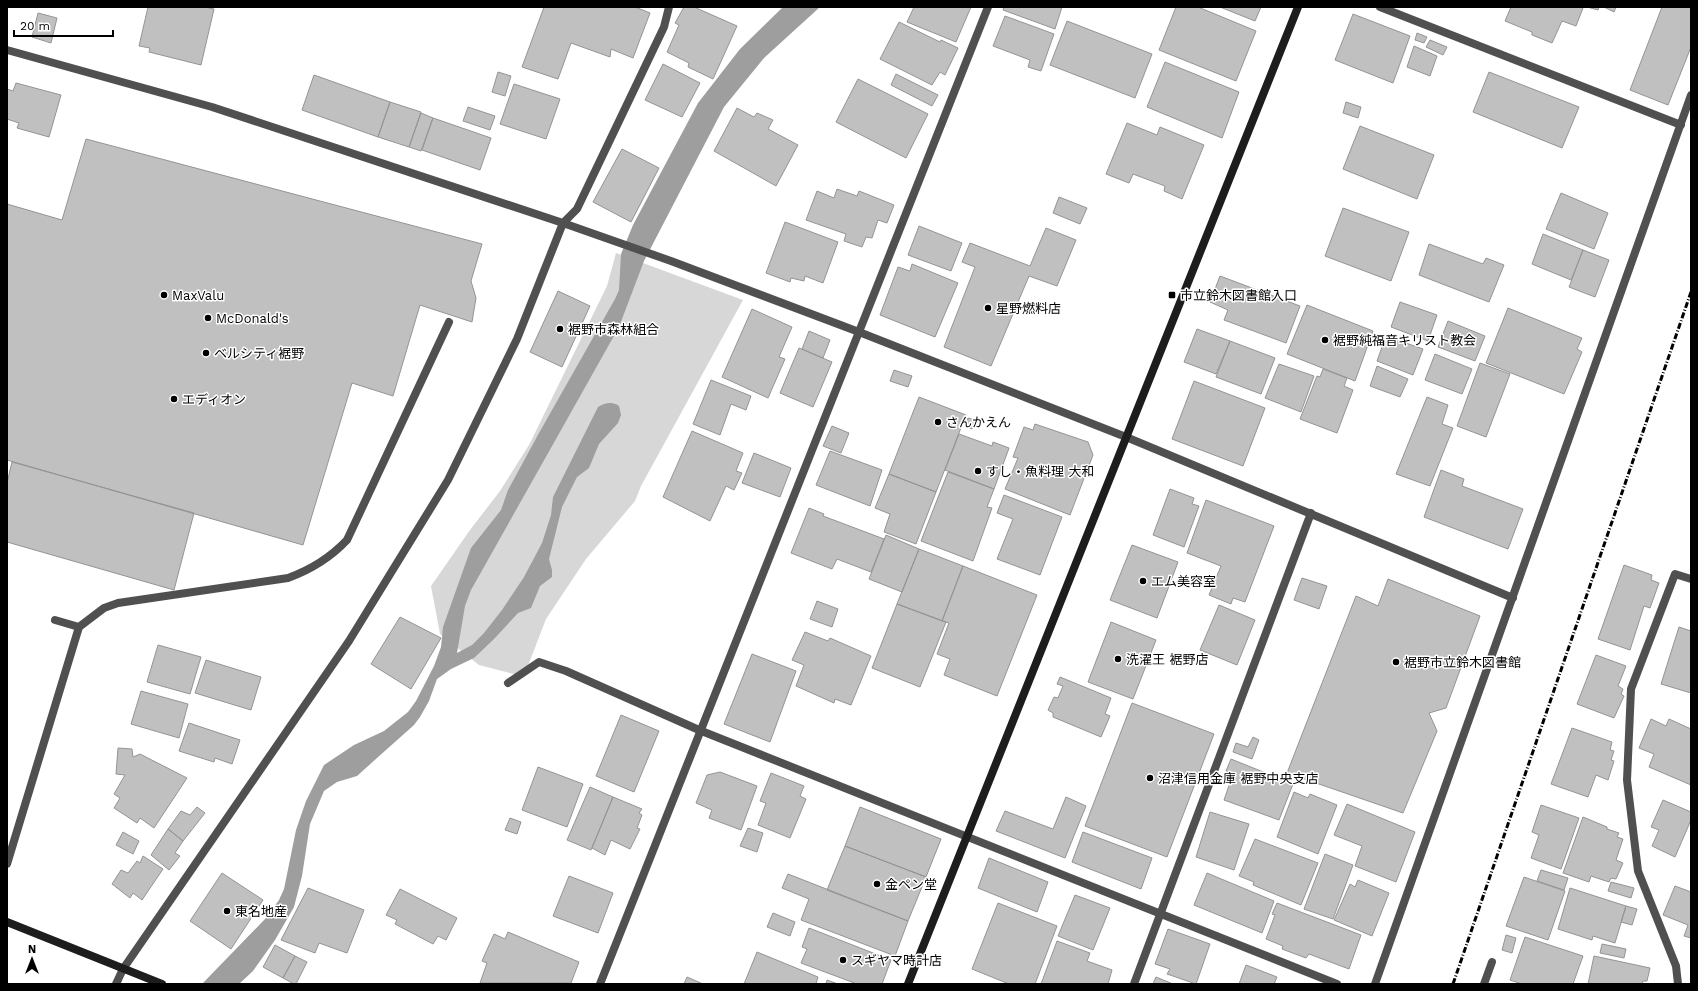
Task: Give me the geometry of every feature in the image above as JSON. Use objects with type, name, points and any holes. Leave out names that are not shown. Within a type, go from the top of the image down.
[{"type":"street","points":[[116,984],[123,969],[348,641],[448,480],[517,339],[563,223],[577,208],[664,27],[669,7]]},
{"type":"street","points":[[600,984],[699,730],[988,7]]},
{"type":"street","points":[[908,984],[1298,7]]},
{"type":"street","points":[[1380,7],[1681,125]]},
{"type":"street","points":[[7,50],[212,107],[563,223],[653,255],[859,332],[1126,438],[1513,598]]},
{"type":"street","points":[[1375,984],[1691,95]]},
{"type":"street","points":[[7,864],[79,627],[104,608],[118,603],[288,578],[308,571],[337,551],[347,540],[449,322]]},
{"type":"street","points":[[1134,984],[1310,513]]},
{"type":"street","points":[[1678,984],[1676,966],[1638,871],[1627,780],[1631,689],[1675,574],[1691,579]]},
{"type":"street","points":[[55,620],[79,627]]},
{"type":"street","points":[[508,684],[539,662],[566,671],[699,730],[1337,984]]},
{"type":"street","points":[[7,922],[162,984]]},
{"type":"street","points":[[1484,984],[1492,962]]},
{"type":"shaded area","points":[[783,7],[820,7],[764,58],[724,107],[644,261],[619,327],[471,590],[465,606],[457,653],[472,645],[484,633],[502,610],[524,577],[542,543],[551,515],[553,497],[598,407],[614,403],[619,406],[621,415],[618,423],[599,444],[589,468],[577,477],[562,507],[549,559],[552,577],[540,586],[531,608],[518,613],[474,658],[451,669],[437,679],[429,701],[414,725],[357,776],[337,782],[324,791],[310,824],[302,876],[294,907],[275,940],[253,971],[239,984],[202,984],[266,918],[279,900],[284,889],[296,830],[306,801],[324,765],[354,745],[384,731],[408,712],[416,701],[434,666],[441,647],[443,627],[471,548],[501,510],[508,490],[615,299],[619,290],[621,254],[633,225],[698,103],[740,49]]},
{"type":"shaded area","points":[[616,253],[743,300],[641,486],[635,501],[586,559],[546,619],[526,671],[521,676],[479,665],[440,634],[431,586],[470,530],[500,491],[529,445],[607,286]]},
{"type":"building","points":[[148,7],[205,7],[214,9],[201,65],[149,52],[150,48],[139,46]]},
{"type":"building","points":[[544,7],[635,7],[650,13],[633,58],[611,49],[610,57],[571,43],[558,79],[522,67]]},
{"type":"building","points":[[684,7],[694,7],[737,26],[713,79],[688,67],[689,63],[667,52],[679,25],[675,23]]},
{"type":"building","points":[[914,7],[971,7],[956,42],[907,22]]},
{"type":"building","points":[[1004,7],[1062,7],[1055,29],[1003,10]]},
{"type":"building","points":[[1176,7],[1198,7],[1256,31],[1236,81],[1159,50]]},
{"type":"building","points":[[1220,7],[1261,7],[1255,21]]},
{"type":"building","points":[[1511,7],[1583,8],[1576,26],[1562,21],[1552,43],[1532,35],[1532,32],[1505,21]]},
{"type":"building","points":[[1587,7],[1599,7],[1598,10]]},
{"type":"building","points":[[1604,7],[1616,7],[1614,12]]},
{"type":"building","points":[[1662,7],[1691,7],[1691,47],[1668,105],[1630,90]]},
{"type":"building","points":[[38,13],[57,18],[51,43],[32,37]]},
{"type":"building","points":[[1353,14],[1410,36],[1393,83],[1335,60]]},
{"type":"building","points":[[1005,16],[1054,34],[1041,71],[1028,67],[1030,60],[993,46]]},
{"type":"building","points":[[1067,21],[1152,54],[1135,98],[1050,65]]},
{"type":"building","points":[[899,22],[940,42],[941,40],[958,48],[945,75],[940,72],[932,85],[880,59]]},
{"type":"building","points":[[1417,33],[1427,37],[1424,43],[1415,40]]},
{"type":"building","points":[[1430,40],[1447,47],[1443,55],[1426,47]]},
{"type":"building","points":[[1414,46],[1437,56],[1430,76],[1407,67]]},
{"type":"building","points":[[1165,62],[1239,92],[1222,138],[1147,107]]},
{"type":"building","points":[[663,64],[700,83],[682,117],[645,100]]},
{"type":"building","points":[[498,72],[511,76],[505,96],[492,92]]},
{"type":"building","points":[[1489,72],[1579,107],[1562,148],[1473,112]]},
{"type":"building","points":[[896,74],[938,95],[932,106],[891,85]]},
{"type":"building","points":[[314,75],[390,102],[378,137],[302,110]]},
{"type":"building","points":[[858,79],[928,114],[906,158],[836,122]]},
{"type":"building","points":[[16,83],[61,95],[49,137],[17,128],[19,123],[7,119],[7,89],[13,91]]},
{"type":"building","points":[[514,84],[560,99],[546,139],[500,124]]},
{"type":"building","points":[[390,102],[421,112],[409,147],[378,137]]},
{"type":"building","points":[[1346,102],[1361,107],[1358,118],[1343,113]]},
{"type":"building","points":[[468,107],[495,116],[490,130],[463,121]]},
{"type":"building","points":[[737,108],[754,117],[757,113],[773,120],[768,129],[798,145],[776,186],[714,151]]},
{"type":"building","points":[[421,113],[433,118],[421,151],[409,147]]},
{"type":"building","points":[[433,118],[491,138],[480,170],[422,150]]},
{"type":"building","points":[[1127,123],[1157,135],[1160,127],[1204,145],[1182,199],[1164,191],[1165,186],[1133,174],[1129,183],[1106,174]]},
{"type":"building","points":[[1360,126],[1434,155],[1417,199],[1343,169]]},
{"type":"building","name":"ベルシティ裾野","points":[[86,139],[482,244],[471,281],[476,298],[472,322],[420,305],[393,396],[352,383],[303,545],[7,460],[7,204],[62,220]]},
{"type":"building","points":[[622,149],[659,168],[631,222],[593,202]]},
{"type":"building","points":[[837,189],[857,196],[859,191],[894,205],[887,223],[878,220],[872,238],[866,237],[862,247],[844,241],[846,234],[806,220],[817,191],[834,198]]},
{"type":"building","points":[[1561,193],[1608,213],[1594,249],[1546,229]]},
{"type":"building","points":[[1059,197],[1087,208],[1080,224],[1053,213]]},
{"type":"building","points":[[1343,208],[1409,232],[1391,281],[1325,256]]},
{"type":"building","points":[[785,222],[838,242],[823,283],[805,276],[804,281],[791,278],[790,282],[766,273]]},
{"type":"building","points":[[919,226],[962,243],[951,271],[908,255]]},
{"type":"building","points":[[1046,228],[1076,240],[1057,286],[1029,276],[991,366],[944,347],[975,267],[962,262],[970,243],[1030,266]]},
{"type":"building","points":[[1543,234],[1583,250],[1571,280],[1532,264]]},
{"type":"building","points":[[1429,244],[1483,264],[1486,258],[1504,265],[1489,302],[1419,275]]},
{"type":"building","points":[[1583,250],[1609,260],[1595,297],[1569,287]]},
{"type":"building","points":[[912,264],[958,283],[935,337],[880,315],[898,267],[910,271]]},
{"type":"building","points":[[1220,276],[1300,306],[1286,343],[1224,320],[1228,310],[1210,302]]},
{"type":"building","name":"裾野市森林組合","points":[[558,291],[590,306],[562,367],[530,352]]},
{"type":"building","points":[[1400,302],[1437,315],[1428,341],[1391,327]]},
{"type":"building","points":[[1307,305],[1373,331],[1355,381],[1287,354]]},
{"type":"building","points":[[1508,308],[1582,338],[1577,349],[1582,352],[1564,394],[1486,363]]},
{"type":"building","points":[[752,309],[792,327],[779,357],[785,359],[768,398],[722,377]]},
{"type":"building","points":[[1448,321],[1485,336],[1475,361],[1438,347]]},
{"type":"building","points":[[1197,329],[1230,341],[1216,374],[1184,362]]},
{"type":"building","points":[[809,331],[830,340],[823,358],[802,349]]},
{"type":"building","points":[[1386,336],[1423,349],[1413,375],[1377,361]]},
{"type":"building","points":[[1230,341],[1275,358],[1261,394],[1216,377]]},
{"type":"building","points":[[799,348],[832,362],[813,407],[780,393]]},
{"type":"building","points":[[1435,354],[1472,369],[1462,394],[1425,380]]},
{"type":"building","points":[[1480,363],[1510,374],[1486,437],[1457,426]]},
{"type":"building","points":[[1279,364],[1314,376],[1301,412],[1265,398]]},
{"type":"building","points":[[1377,366],[1408,379],[1400,397],[1370,386]]},
{"type":"building","points":[[1323,369],[1347,378],[1344,386],[1353,390],[1337,433],[1300,419],[1317,376],[1320,377]]},
{"type":"building","points":[[894,370],[912,376],[908,387],[890,381]]},
{"type":"building","points":[[711,380],[751,396],[746,410],[731,404],[720,435],[693,424]]},
{"type":"building","points":[[1194,381],[1265,408],[1243,466],[1172,439]]},
{"type":"building","points":[[919,397],[966,415],[936,492],[889,474]]},
{"type":"building","points":[[1427,397],[1448,405],[1442,424],[1453,428],[1430,486],[1396,474]]},
{"type":"building","points":[[968,418],[975,420],[972,429],[965,426]]},
{"type":"building","points":[[1035,424],[1088,442],[1093,455],[1070,515],[1005,489],[1018,458],[1013,457],[1024,427],[1033,430]]},
{"type":"building","points":[[832,426],[849,433],[841,453],[823,446]]},
{"type":"building","points":[[692,431],[743,453],[736,471],[742,473],[734,490],[726,486],[710,521],[663,497]]},
{"type":"building","points":[[959,434],[992,446],[993,442],[1009,448],[994,489],[945,470]]},
{"type":"building","points":[[830,451],[882,470],[870,506],[816,485]]},
{"type":"building","points":[[754,453],[791,468],[780,497],[742,483]]},
{"type":"building","points":[[12,462],[194,513],[174,590],[7,542],[7,483]]},
{"type":"building","points":[[1441,470],[1464,479],[1462,486],[1523,509],[1508,549],[1424,517]]},
{"type":"building","points":[[948,472],[994,489],[987,507],[992,508],[973,561],[921,541]]},
{"type":"building","points":[[889,474],[936,492],[916,544],[884,532],[890,514],[875,508]]},
{"type":"building","points":[[1170,489],[1194,498],[1192,504],[1199,506],[1184,547],[1153,535]]},
{"type":"building","points":[[1004,495],[1062,517],[1040,575],[997,559],[1013,519],[997,513]]},
{"type":"building","points":[[1206,500],[1274,526],[1245,602],[1233,598],[1231,604],[1209,595],[1221,566],[1187,553]]},
{"type":"building","points":[[809,508],[824,514],[823,516],[884,539],[871,572],[837,559],[832,569],[791,553]]},
{"type":"building","points":[[886,535],[919,549],[902,592],[869,579]]},
{"type":"building","points":[[1132,545],[1178,562],[1157,618],[1110,600]]},
{"type":"building","points":[[919,549],[963,566],[942,621],[897,604]]},
{"type":"building","points":[[1624,565],[1652,575],[1651,580],[1659,583],[1650,608],[1644,606],[1630,650],[1598,639]]},
{"type":"building","points":[[963,566],[1037,595],[997,696],[944,675],[950,659],[937,654],[949,623],[942,621]]},
{"type":"building","points":[[1302,578],[1327,586],[1319,609],[1294,600]]},
{"type":"building","name":"裾野市立鈴木図書館","points":[[1388,579],[1480,616],[1446,708],[1429,713],[1437,731],[1403,813],[1287,773],[1356,596],[1378,606]]},
{"type":"building","points":[[817,601],[838,609],[832,627],[810,619]]},
{"type":"building","points":[[897,604],[946,622],[920,687],[872,668]]},
{"type":"building","points":[[1219,605],[1255,620],[1237,665],[1200,650]]},
{"type":"building","points":[[400,617],[441,638],[411,689],[371,664]]},
{"type":"building","points":[[1111,622],[1156,640],[1133,699],[1088,682]]},
{"type":"building","points":[[1679,627],[1691,631],[1691,693],[1661,684]]},
{"type":"building","points":[[805,632],[828,641],[830,638],[871,656],[851,705],[835,699],[834,703],[796,686],[804,665],[792,660]]},
{"type":"building","points":[[158,645],[201,657],[190,694],[147,682]]},
{"type":"building","points":[[752,654],[796,671],[770,742],[724,724]]},
{"type":"building","points":[[1596,655],[1626,666],[1618,686],[1623,689],[1621,694],[1624,696],[1614,718],[1577,704]]},
{"type":"building","points":[[206,660],[261,677],[251,710],[195,693]]},
{"type":"building","points":[[1060,677],[1111,698],[1105,714],[1110,716],[1101,737],[1053,717],[1053,713],[1048,710],[1054,697],[1058,698],[1063,686],[1057,684]]},
{"type":"building","points":[[141,691],[188,704],[179,738],[131,724]]},
{"type":"building","points":[[1132,703],[1214,734],[1167,857],[1085,826]]},
{"type":"building","points":[[621,715],[659,731],[634,792],[596,776]]},
{"type":"building","points":[[1651,719],[1666,726],[1669,719],[1691,729],[1691,785],[1649,767],[1654,754],[1639,748]]},
{"type":"building","points":[[189,723],[240,740],[232,764],[215,758],[214,762],[179,751]]},
{"type":"building","points":[[1572,728],[1612,742],[1610,750],[1614,751],[1611,760],[1614,761],[1608,780],[1596,775],[1588,797],[1551,784]]},
{"type":"building","points":[[1253,737],[1259,740],[1252,759],[1233,752],[1236,743],[1248,747]]},
{"type":"building","points":[[118,748],[132,749],[133,757],[140,754],[187,778],[154,828],[140,818],[137,823],[114,808],[120,798],[114,794],[125,775],[116,774]]},
{"type":"building","points":[[1231,759],[1293,784],[1279,820],[1224,800],[1233,774],[1226,771]]},
{"type":"building","points":[[538,767],[583,784],[567,827],[522,810]]},
{"type":"building","points":[[720,772],[757,786],[741,830],[709,818],[712,810],[696,803],[707,775]]},
{"type":"building","points":[[771,773],[804,786],[800,796],[806,799],[790,838],[758,825],[766,803],[760,801]]},
{"type":"building","points":[[590,787],[613,797],[591,850],[567,840]]},
{"type":"building","points":[[1294,792],[1308,798],[1310,794],[1337,805],[1318,854],[1277,837]]},
{"type":"building","points":[[613,797],[642,809],[639,813],[642,815],[637,828],[640,829],[630,849],[611,840],[605,855],[592,848]]},
{"type":"building","points":[[1066,797],[1086,806],[1065,858],[996,831],[1005,811],[1053,829]]},
{"type":"building","points":[[1663,800],[1691,812],[1691,820],[1675,857],[1652,846],[1659,830],[1651,827]]},
{"type":"building","points":[[1347,804],[1415,832],[1396,882],[1355,866],[1362,846],[1334,835]]},
{"type":"building","points":[[1541,805],[1579,818],[1561,869],[1531,858],[1539,835],[1532,832]]},
{"type":"building","points":[[197,807],[205,813],[183,841],[168,829],[181,811],[190,815]]},
{"type":"building","points":[[860,807],[941,839],[926,877],[845,846]]},
{"type":"building","points":[[1210,812],[1249,824],[1234,870],[1196,857]]},
{"type":"building","points":[[1583,817],[1607,827],[1607,829],[1619,833],[1617,837],[1623,839],[1616,860],[1623,863],[1616,879],[1611,878],[1609,882],[1591,876],[1589,882],[1563,873]]},
{"type":"building","points":[[510,818],[521,822],[517,834],[505,830]]},
{"type":"building","points":[[748,828],[763,833],[757,852],[740,846]]},
{"type":"building","points":[[168,829],[183,841],[175,853],[180,856],[169,870],[151,855]]},
{"type":"building","points":[[123,832],[139,841],[133,854],[116,845]]},
{"type":"building","points":[[1083,832],[1152,858],[1141,889],[1072,862]]},
{"type":"building","points":[[1255,839],[1318,863],[1301,905],[1253,885],[1254,882],[1239,876]]},
{"type":"building","name":"金ペン堂","points":[[845,846],[926,877],[908,921],[827,890]]},
{"type":"building","points":[[1325,854],[1353,865],[1333,919],[1304,909]]},
{"type":"building","points":[[143,856],[163,869],[142,900],[133,893],[130,898],[112,884],[121,870],[128,873],[137,861],[140,863]]},
{"type":"building","points":[[989,858],[1048,882],[1037,912],[978,888]]},
{"type":"building","points":[[1541,870],[1568,878],[1564,890],[1537,881]]},
{"type":"building","name":"東名地産","points":[[222,873],[263,900],[231,949],[190,921]]},
{"type":"building","points":[[1207,873],[1274,901],[1262,933],[1194,905]]},
{"type":"building","points":[[788,874],[908,921],[895,956],[801,920],[809,899],[782,888]]},
{"type":"building","points":[[569,876],[613,893],[598,933],[553,916]]},
{"type":"building","points":[[1524,877],[1565,891],[1548,940],[1506,926]]},
{"type":"building","points":[[1358,880],[1389,893],[1372,936],[1334,920],[1350,884],[1355,887]]},
{"type":"building","points":[[1611,882],[1634,888],[1631,898],[1608,891]]},
{"type":"building","points":[[1675,886],[1691,892],[1691,938],[1684,936],[1688,925],[1663,915]]},
{"type":"building","points":[[308,888],[364,910],[347,953],[319,943],[315,953],[281,940]]},
{"type":"building","points":[[1570,888],[1626,906],[1615,943],[1593,936],[1592,940],[1558,929]]},
{"type":"building","points":[[400,889],[457,918],[446,940],[438,936],[433,944],[395,924],[397,920],[386,915]]},
{"type":"building","points":[[1075,895],[1110,908],[1093,950],[1058,936]]},
{"type":"building","points":[[998,903],[1057,926],[1035,984],[1009,984],[972,969]]},
{"type":"building","points":[[1277,903],[1361,935],[1349,969],[1309,954],[1306,958],[1282,949],[1283,946],[1266,939],[1275,915],[1272,914]]},
{"type":"building","points":[[1626,906],[1637,909],[1632,925],[1621,922]]},
{"type":"building","points":[[773,913],[795,922],[790,936],[767,927]]},
{"type":"building","points":[[809,928],[891,960],[882,984],[857,984],[801,963],[807,949],[802,947]]},
{"type":"building","points":[[1168,929],[1210,944],[1196,984],[1167,974],[1170,969],[1155,964]]},
{"type":"building","points":[[508,932],[579,962],[571,983],[480,983],[487,963],[482,961],[494,934],[505,939]]},
{"type":"building","points":[[1506,935],[1516,938],[1512,953],[1502,950]]},
{"type":"building","points":[[1525,937],[1583,956],[1573,984],[1522,984],[1510,980]]},
{"type":"building","points":[[1057,941],[1090,953],[1087,961],[1112,970],[1108,984],[1041,984]]},
{"type":"building","points":[[1602,944],[1626,949],[1624,958],[1600,953]]},
{"type":"building","points":[[275,945],[295,956],[283,978],[263,967]]},
{"type":"building","points":[[757,952],[818,977],[816,984],[744,984]]},
{"type":"building","points":[[295,956],[307,962],[296,984],[294,984],[283,978]]},
{"type":"building","points":[[1594,956],[1650,968],[1647,981],[1643,981],[1642,984],[1588,984]]},
{"type":"building","points":[[1246,965],[1277,977],[1274,984],[1239,984]]},
{"type":"building","points":[[687,977],[703,984],[684,984]]},
{"type":"building","points":[[1156,977],[1173,984],[1153,984]]},
{"type":"building","points":[[827,980],[838,984],[826,984]]},
{"type":"railway","points":[[1453,984],[1691,292]]},
{"type":"place","name":"MaxValu","points":[[164,295]]},
{"type":"place","name":"市立鈴木図書館入口","points":[[1172,295]]},
{"type":"place","name":"星野燃料店","points":[[988,308]]},
{"type":"place","name":"McDonald's","points":[[208,318]]},
{"type":"place","name":"裾野市森林組合","points":[[560,329]]},
{"type":"place","name":"裾野純福音キリスト教会","points":[[1325,340]]},
{"type":"place","name":"ベルシティ裾野","points":[[206,353]]},
{"type":"place","name":"エディオン","points":[[174,399]]},
{"type":"place","name":"さんかえん","points":[[938,422]]},
{"type":"place","name":"すし・魚料理 大和","points":[[978,471]]},
{"type":"place","name":"エム美容室","points":[[1143,581]]},
{"type":"place","name":"洗濯王 裾野店","points":[[1118,659]]},
{"type":"place","name":"裾野市立鈴木図書館","points":[[1396,662]]},
{"type":"place","name":"沼津信用金庫 裾野中央支店","points":[[1150,778]]},
{"type":"place","name":"金ペン堂","points":[[877,884]]},
{"type":"place","name":"東名地産","points":[[227,911]]},
{"type":"place","name":"スギヤマ時計店","points":[[843,960]]}]
